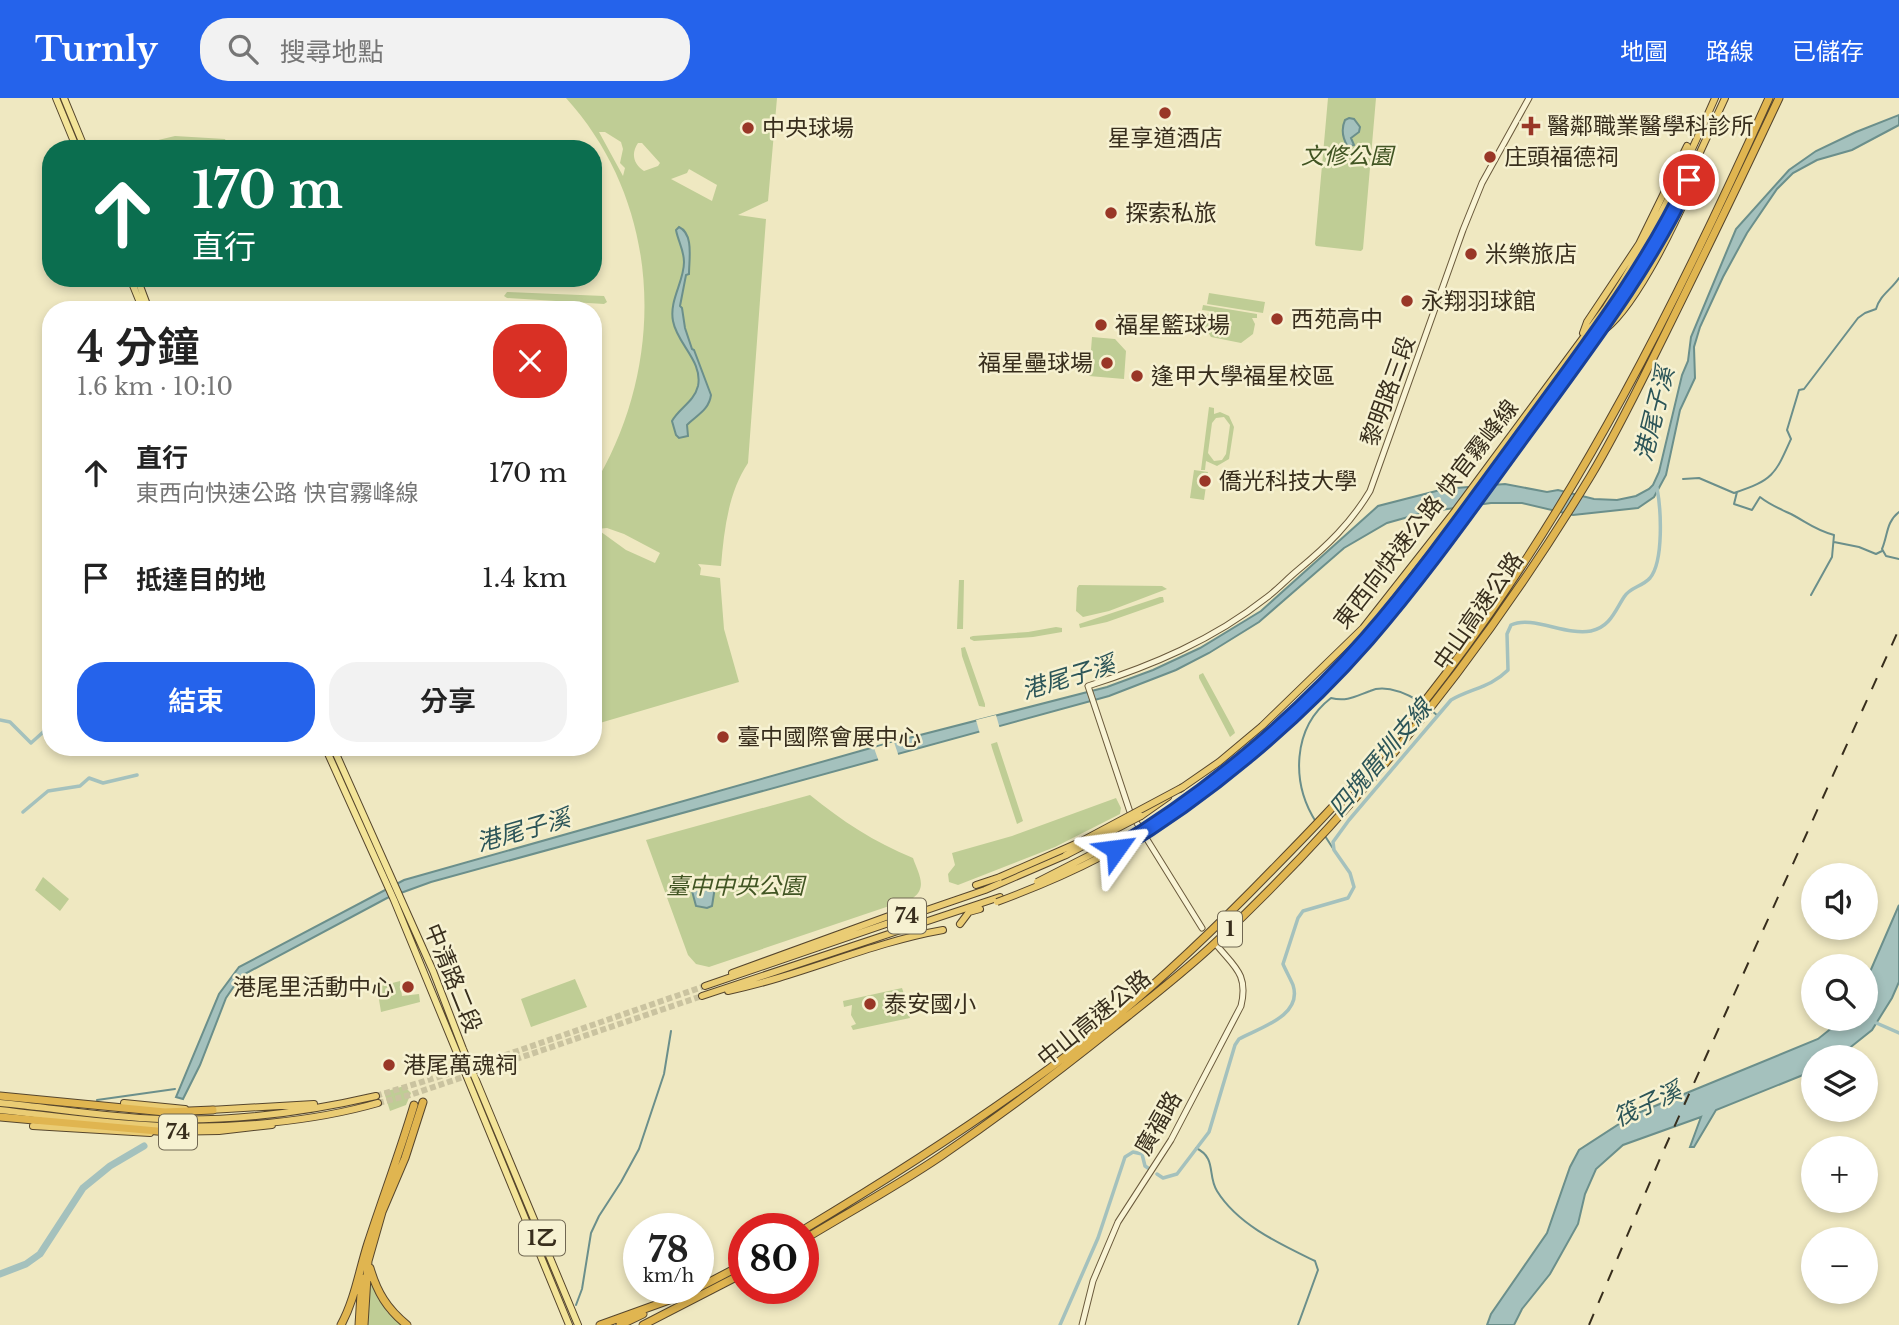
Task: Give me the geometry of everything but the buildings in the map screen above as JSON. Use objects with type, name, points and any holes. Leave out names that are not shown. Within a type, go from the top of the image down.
[{"type":"highway","name":"東西向快速公路 快官霧峰線","points":[[917,904],[744,967],[705,986],[985,890],[1046,865],[1141,816],[1219,762],[1262,726],[1363,628],[1455,511],[1606,307],[1651,234],[1715,98]]},
{"type":"highway","name":"東西向快速公路 快官霧峰線","points":[[943,930],[890,942],[783,978],[702,996],[1000,897],[1094,854],[1141,829],[1196,793],[1275,732],[1366,640],[1505,461],[1631,286],[1661,237],[1726,98]]},
{"type":"highway","name":"中山高速公路","points":[[819,1220],[940,1147],[1048,1070],[1140,996],[1210,934],[1338,803],[1409,722],[1472,637],[1551,517],[1616,409],[1650,345],[1769,98]]},
{"type":"highway","name":"中山高速公路","points":[[819,1230],[939,1157],[1049,1079],[1212,946],[1276,884],[1354,800],[1432,709],[1563,520],[1624,417],[1779,98]]},
{"type":"highway","points":[[1583,336],[1587,322],[1629,261],[1654,216],[1687,146]]},
{"type":"highway","points":[[1595,336],[1609,327],[1635,292],[1673,227],[1689,192]]},
{"type":"highway","points":[[975,885],[1080,842],[1182,788]]},
{"type":"highway","points":[[960,924],[969,912],[1063,876],[1116,849],[1180,808],[1196,793]]},
{"type":"highway","points":[[0,1096],[165,1112],[347,1103]]},
{"type":"highway","name":"74","points":[[0,1110],[12,1108],[184,1120],[238,1117],[377,1100],[283,1124],[219,1131],[126,1133],[33,1126]]},
{"type":"highway","points":[[341,1325],[382,1212],[405,1158],[423,1102]]},
{"type":"highway","name":"74","points":[[0,1103],[12,1108],[172,1126],[239,1124],[321,1116]]},
{"type":"highway","name":"74","points":[[124,1103],[213,1111]]},
{"type":"highway","points":[[361,1325],[366,1259],[381,1200],[414,1105]]},
{"type":"highway","points":[[0,1117],[168,1132]]},
{"type":"highway","points":[[366,1259],[380,1297],[391,1312],[407,1325]]},
{"type":"highway","points":[[643,1325],[728,1281]]},
{"type":"highway","points":[[604,1323],[658,1304]]},
{"type":"highway","points":[[620,1325],[665,1304]]},
{"type":"main road","points":[[56,98],[73,140]]},
{"type":"main road","points":[[64,98],[81,140]]},
{"type":"main road","name":"黎明路三段","points":[[1202,928],[1130,813],[1088,686],[1155,662],[1192,645],[1231,622],[1266,598],[1318,554],[1352,520],[1370,491],[1482,183],[1529,98]]},
{"type":"main road","name":"1乙","points":[[329,756],[389,881]]},
{"type":"main road","name":"1乙","points":[[337,756],[389,881]]},
{"type":"main road","name":"中清路二段","points":[[389,881],[470,1073]]},
{"type":"main road","name":"廣福路","points":[[1082,1325],[1093,1280],[1118,1222],[1171,1140],[1241,1006],[1244,988],[1241,974],[1215,943]]},
{"type":"main road","name":"1乙","points":[[470,1073],[569,1325]]},
{"type":"main road","name":"1乙","points":[[470,1073],[578,1325]]},
{"type":"green space","points":[[566,98],[777,98],[768,201],[738,215],[766,219],[748,463],[731,500],[721,566],[698,564],[701,568],[700,575],[720,578],[724,629],[739,682],[602,722],[602,533],[626,550],[655,563],[660,553],[624,534],[602,528],[602,469],[617,440],[634,390],[643,339],[644,288],[637,237],[622,187],[602,149],[602,140],[597,140]],"holes":[[[599,132],[605,132],[621,142],[623,149],[620,163],[625,168],[623,176]],[[638,143],[642,143],[660,163],[658,166],[644,171],[637,165],[634,151]],[[689,169],[717,185],[712,201],[671,179],[687,173]]]},
{"type":"green space","name":"文修公園","points":[[1328,98],[1376,98],[1361,251],[1315,244]]},
{"type":"green space","points":[[175,136],[225,140],[158,140]]},
{"type":"green space","points":[[507,292],[604,296],[607,302],[604,304],[602,301],[556,301],[504,296]]},
{"type":"green space","points":[[1209,293],[1265,302],[1263,313],[1207,304]]},
{"type":"green space","points":[[1203,305],[1257,314],[1257,318],[1252,318],[1255,324],[1253,334],[1241,343],[1211,337],[1204,326],[1210,311],[1202,310]]},
{"type":"green space","name":"福星壘球場","points":[[1092,337],[1115,339],[1126,351],[1124,379],[1089,376]]},
{"type":"green space","points":[[1209,407],[1214,408],[1214,414],[1220,412],[1229,416],[1234,427],[1229,459],[1217,466],[1206,461],[1205,470],[1201,470]],"holes":[[[1224,417],[1230,425],[1226,454],[1222,460],[1214,461],[1208,453],[1212,423],[1216,418]]]},
{"type":"green space","points":[[1194,470],[1208,472],[1204,500],[1190,498]]},
{"type":"green space","points":[[959,580],[964,580],[963,629],[957,629]]},
{"type":"green space","points":[[1079,585],[1162,586],[1167,589],[1109,611],[1083,617],[1076,611]]},
{"type":"green space","points":[[1163,597],[1164,602],[1107,622],[1080,628],[1079,624]]},
{"type":"green space","points":[[1062,628],[1062,632],[1033,637],[974,641],[970,639],[973,636]]},
{"type":"green space","points":[[965,647],[985,707],[979,706],[962,656],[961,648]]},
{"type":"green space","points":[[1203,673],[1234,730],[1235,733],[1230,737],[1199,678]]},
{"type":"green space","points":[[997,742],[1023,821],[1017,824],[991,744]]},
{"type":"green space","name":"臺中中央公園","points":[[810,795],[859,830],[913,858],[921,884],[918,894],[913,898],[709,967],[696,964],[688,955],[646,840]]},
{"type":"green space","points":[[1116,798],[1121,808],[1120,814],[1055,847],[958,885],[949,882],[948,874],[955,865],[952,853],[1012,836]]},
{"type":"green space","points":[[43,877],[69,899],[60,911],[35,890]]},
{"type":"green space","points":[[575,979],[587,1007],[531,1027],[521,999]]},
{"type":"green space","points":[[400,981],[402,996],[419,994],[420,1002],[381,1012],[377,987]]},
{"type":"green space","points":[[902,988],[904,994],[896,996],[902,1005],[901,1014],[909,1013],[910,1018],[853,1030],[851,1026],[856,1024],[851,1015],[852,1005],[844,1007],[843,1001]]},
{"type":"green space","points":[[404,1086],[411,1093],[406,1105],[390,1111],[384,1092]]},
{"type":"green space","points":[[371,1280],[387,1312],[402,1325],[367,1325]]},
{"type":"water","points":[[1899,115],[1899,125],[1852,150],[1817,160],[1793,173],[1777,189],[1747,233],[1700,327],[1694,347],[1695,378],[1680,410],[1666,475],[1654,497],[1638,508],[1573,515],[1522,503],[1491,503],[1426,512],[1387,523],[1344,548],[1259,622],[1176,670],[1109,696],[431,882],[387,898],[241,976],[226,998],[200,1065],[183,1099],[176,1097],[219,994],[239,967],[404,880],[885,744],[1107,687],[1153,670],[1200,648],[1261,611],[1378,506],[1444,489],[1505,484],[1547,492],[1558,490],[1594,499],[1617,500],[1636,496],[1649,489],[1659,472],[1682,375],[1688,361],[1691,337],[1736,229],[1789,170],[1816,151]]},
{"type":"water","points":[[1354,119],[1360,127],[1359,132],[1351,138],[1354,145],[1348,147],[1343,130],[1345,120]]},
{"type":"water","points":[[679,227],[687,235],[690,254],[689,274],[686,275],[680,306],[692,349],[711,395],[705,408],[687,425],[688,436],[679,438],[672,421],[693,396],[699,377],[673,321],[673,306],[684,262],[676,230]]},
{"type":"water","points":[[702,878],[710,880],[715,887],[712,906],[707,908],[696,906],[692,891],[694,883]]},
{"type":"water","points":[[1899,905],[1899,982],[1878,1020],[1878,954]]},
{"type":"water","points":[[1828,1031],[1871,1031],[1853,1045],[1803,1045]]},
{"type":"water","points":[[1801,1046],[1801,1076],[1716,1110],[1694,1147],[1690,1147],[1701,1117],[1623,1145],[1596,1169],[1585,1194],[1578,1224],[1550,1274],[1522,1309],[1514,1325],[1487,1325],[1491,1314],[1547,1233],[1570,1167],[1579,1150],[1633,1115]]},
{"type":"pier","points":[[996,715],[1000,729],[980,734],[976,720]]},
{"type":"pier","points":[[894,742],[899,757],[879,762],[874,748]]},
{"type":"waterway","points":[[1683,479],[1699,478],[1734,493],[1771,475],[1791,439],[1787,430],[1799,390],[1804,389],[1858,318],[1876,309],[1883,296],[1899,278]]},
{"type":"waterway","name":"四塊厝圳支線","points":[[1157,1174],[1163,1178],[1177,1174],[1209,1132],[1239,1039],[1277,1020],[1292,1005],[1293,985],[1283,964],[1298,918],[1303,911],[1348,898],[1354,887],[1350,873],[1334,850],[1333,842],[1349,820],[1451,700],[1488,684],[1508,670],[1507,634],[1511,625],[1529,622],[1571,631],[1598,629],[1611,618],[1627,594],[1650,578],[1658,560],[1659,548],[1660,509],[1657,488]]},
{"type":"waterway","points":[[1737,492],[1734,504],[1752,510],[1760,497],[1817,529],[1834,535],[1832,557],[1811,595]]},
{"type":"waterway","points":[[1899,512],[1889,524],[1882,549],[1886,556],[1899,559]]},
{"type":"waterway","points":[[1834,542],[1876,554],[1882,551]]},
{"type":"waterway","points":[[1316,822],[1308,807],[1299,774],[1303,740],[1318,710],[1331,698],[1347,699],[1382,688],[1402,692],[1419,701]]},
{"type":"waterway","name":"四塊厝圳支線","points":[[1432,711],[1438,716]]},
{"type":"waterway","points":[[0,720],[10,722],[31,743],[42,733]]},
{"type":"waterway","points":[[23,812],[48,791],[80,786],[89,778],[103,783],[137,775]]},
{"type":"waterway","name":"四塊厝圳支線","points":[[1325,836],[1334,850]]},
{"type":"waterway","points":[[1878,1024],[1899,1033]]},
{"type":"waterway","points":[[576,1305],[582,1289],[591,1233],[639,1149],[664,1074],[671,1031]]},
{"type":"waterway","points":[[97,1100],[175,1089]]},
{"type":"waterway","points":[[0,1274],[26,1264],[40,1254],[83,1188],[110,1166],[144,1146]]},
{"type":"waterway","points":[[1196,1148],[1207,1157],[1217,1191],[1236,1214],[1261,1232],[1315,1261],[1318,1270],[1298,1325]]},
{"type":"waterway","name":"四塊厝圳支線","points":[[1060,1325],[1098,1238],[1125,1157],[1133,1152],[1142,1154],[1145,1166],[1151,1170]]},
{"type":"tunnel","points":[[376,1096],[477,1065],[705,986]]},
{"type":"tunnel","points":[[378,1103],[410,1095],[702,996]]},
{"type":"railway","points":[[1589,1325],[1662,1154],[1899,629]]},
{"type":"place","name":"星享道酒店","points":[[1165,113]]},
{"type":"place","name":"醫鄰職業醫學科診所","points":[[1531,126]]},
{"type":"place","name":"中央球場","points":[[748,128]]},
{"type":"place","name":"庄頭福德祠","points":[[1490,157]]},
{"type":"place","name":"探索私旅","points":[[1111,213]]},
{"type":"place","name":"米樂旅店","points":[[1471,254]]},
{"type":"place","name":"永翔羽球館","points":[[1407,301]]},
{"type":"place","name":"西苑高中","points":[[1277,319]]},
{"type":"place","name":"福星籃球場","points":[[1101,325]]},
{"type":"place","name":"福星壘球場","points":[[1107,363]]},
{"type":"place","name":"逢甲大學福星校區","points":[[1137,376]]},
{"type":"place","name":"僑光科技大學","points":[[1205,481]]},
{"type":"place","name":"臺中國際會展中心","points":[[723,737]]},
{"type":"place","name":"港尾里活動中心","points":[[408,987]]},
{"type":"place","name":"泰安國小","points":[[870,1004]]},
{"type":"place","name":"港尾萬魂祠","points":[[389,1065]]},
{"type":"route","points":[[1116,849],[1180,808],[1275,732],[1366,640],[1505,461],[1631,286],[1661,237],[1689,180]]},
{"type":"water label","name":"港尾子溪","points":[[1654,414]]},
{"type":"water label","name":"港尾子溪","points":[[1068,677]]},
{"type":"water label","name":"港尾子溪","points":[[523,830]]},
{"type":"water label","name":"筏子溪","points":[[1647,1104]]}]
